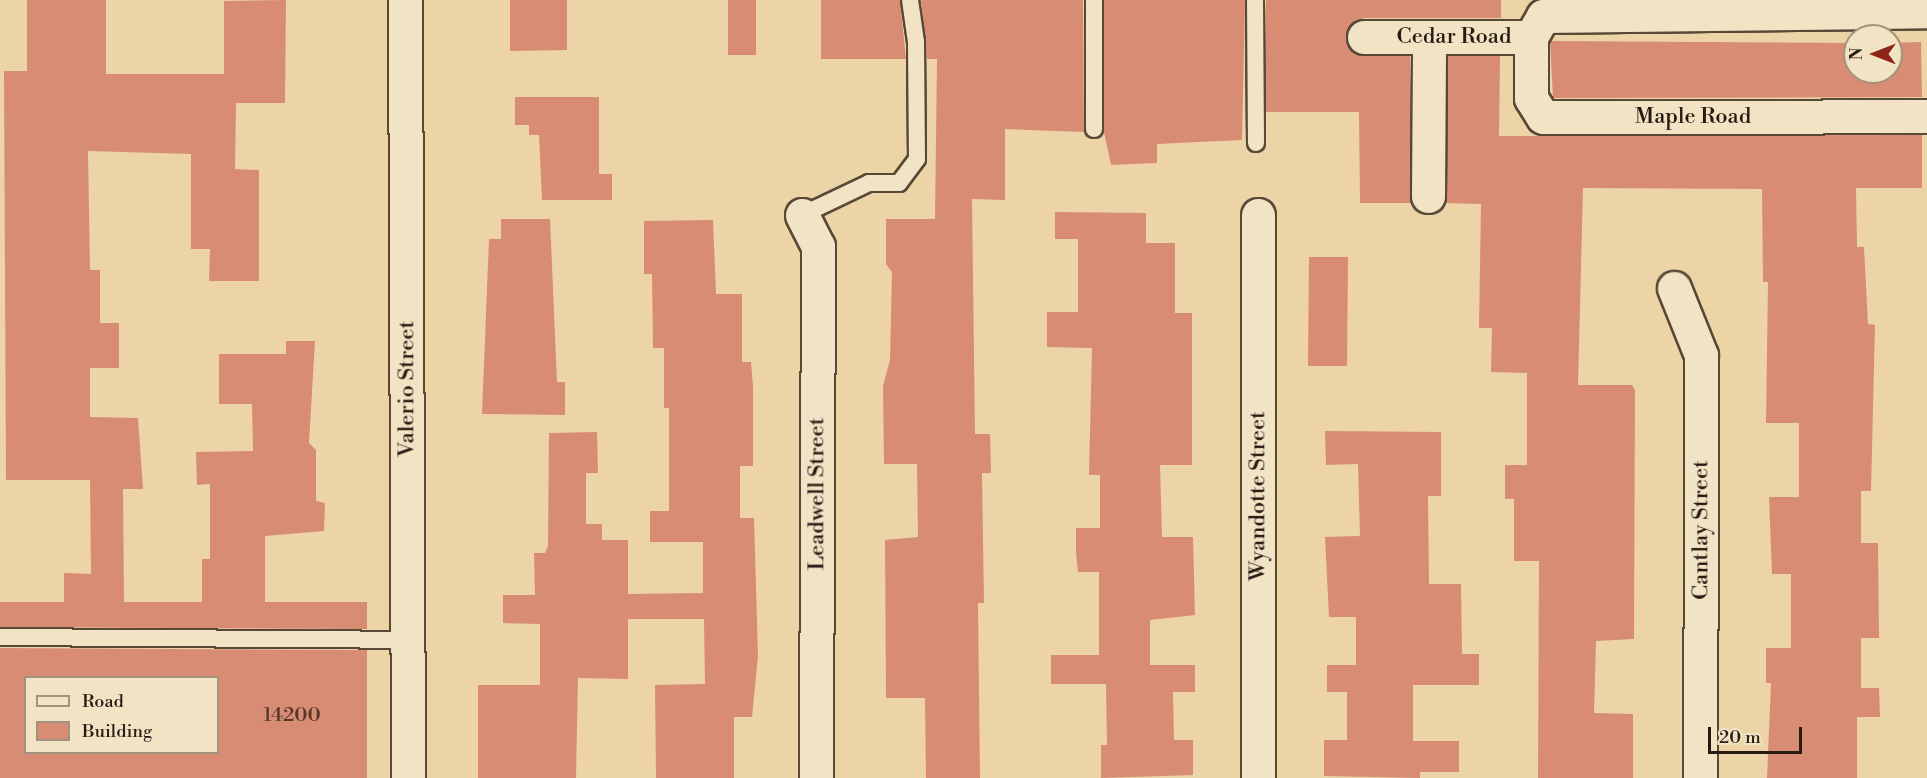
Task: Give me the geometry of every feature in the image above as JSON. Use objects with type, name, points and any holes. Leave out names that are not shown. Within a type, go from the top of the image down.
[{"type":"street","name":"Valerio Street","points":[[405,0],[408,778]]},
{"type":"street","name":"Cedar Road","points":[[1364,37],[1429,37],[1539,18],[1652,8],[1818,7],[1927,12]]},
{"type":"street","name":"Maple Road","points":[[1539,18],[1531,98],[1543,117],[1927,116]]},
{"type":"street","points":[[1428,196],[1429,37]]},
{"type":"street","name":"Leadwell Street","points":[[802,215],[818,246],[816,778]]},
{"type":"street","name":"Wyandotte Street","points":[[1258,215],[1258,778]]},
{"type":"street","name":"Cantlay Street","points":[[1674,288],[1701,355],[1700,778]]},
{"type":"lane","points":[[802,215],[869,183],[900,183],[917,159],[916,42],[910,0]]},
{"type":"lane","points":[[1094,0],[1094,129]]},
{"type":"lane","points":[[1256,0],[1256,143]]},
{"type":"lane","points":[[0,637],[408,640]]},
{"type":"building","points":[[27,0],[106,0],[106,74],[224,74],[224,1],[286,0],[285,103],[236,103],[235,169],[259,170],[259,281],[209,281],[210,249],[191,249],[191,154],[88,151],[90,270],[100,270],[100,323],[119,323],[119,368],[90,368],[90,417],[138,418],[143,489],[123,489],[124,602],[202,602],[202,559],[210,559],[210,484],[197,485],[196,452],[253,451],[252,404],[219,404],[219,354],[286,354],[286,341],[315,341],[309,443],[316,450],[316,501],[325,503],[324,531],[265,536],[265,602],[367,602],[367,629],[0,627],[0,602],[64,602],[64,573],[91,574],[90,480],[6,480],[4,71],[27,71]]},
{"type":"building","points":[[510,0],[567,0],[567,50],[510,51]]},
{"type":"building","points":[[728,0],[756,0],[756,55],[728,55]]},
{"type":"building","points":[[821,0],[900,0],[906,59],[821,59]]},
{"type":"building","points":[[921,0],[1083,0],[1084,132],[1005,129],[1005,200],[972,199],[975,434],[990,434],[991,473],[982,473],[984,603],[978,603],[980,778],[926,778],[925,698],[886,698],[885,540],[918,537],[917,464],[884,464],[883,386],[890,360],[892,272],[886,264],[886,219],[935,219],[937,59],[927,59]]},
{"type":"building","points":[[1104,0],[1245,0],[1242,140],[1157,144],[1157,163],[1111,165],[1104,132]]},
{"type":"building","points":[[1266,0],[1501,0],[1501,18],[1364,18],[1348,28],[1348,46],[1355,53],[1410,56],[1411,203],[1360,203],[1359,112],[1266,112]]},
{"type":"building","points":[[1550,41],[1843,43],[1843,84],[1903,84],[1903,43],[1921,42],[1922,97],[1553,98]]},
{"type":"building","points":[[1448,56],[1500,56],[1499,136],[1922,135],[1922,188],[1856,188],[1857,247],[1864,247],[1868,324],[1875,325],[1871,491],[1861,491],[1861,543],[1878,543],[1879,638],[1861,638],[1861,688],[1879,688],[1880,717],[1857,717],[1857,778],[1767,778],[1771,683],[1766,683],[1766,648],[1791,648],[1791,574],[1772,574],[1769,497],[1799,497],[1799,423],[1766,423],[1768,282],[1763,282],[1762,189],[1583,188],[1578,385],[1632,385],[1635,390],[1634,639],[1596,641],[1594,713],[1633,714],[1633,778],[1538,778],[1539,561],[1514,561],[1514,499],[1505,499],[1505,465],[1527,465],[1527,373],[1491,372],[1492,328],[1479,328],[1481,204],[1445,203]]},
{"type":"building","points":[[515,97],[599,97],[599,174],[612,174],[612,200],[542,200],[539,135],[529,135],[529,125],[515,125]]},
{"type":"building","points":[[1055,212],[1146,213],[1146,243],[1175,243],[1175,313],[1192,313],[1192,465],[1160,465],[1162,537],[1193,537],[1195,615],[1150,620],[1150,665],[1195,665],[1195,692],[1173,692],[1174,740],[1193,740],[1193,775],[1101,778],[1101,745],[1107,745],[1106,684],[1051,684],[1051,655],[1099,655],[1099,572],[1078,572],[1076,552],[1076,528],[1100,528],[1100,475],[1089,475],[1092,348],[1047,347],[1047,312],[1078,312],[1078,239],[1055,239]]},
{"type":"building","points":[[501,219],[550,219],[557,382],[565,382],[565,415],[482,414],[489,239],[501,239]]},
{"type":"building","points":[[713,220],[716,294],[742,294],[742,362],[751,362],[753,387],[753,466],[740,466],[740,518],[754,518],[758,656],[752,717],[734,717],[734,778],[656,778],[655,685],[705,684],[704,619],[628,619],[628,679],[578,678],[576,778],[478,778],[478,685],[540,685],[540,624],[503,623],[503,595],[535,595],[534,553],[545,553],[548,546],[549,433],[597,432],[598,473],[586,473],[586,524],[602,524],[602,540],[628,540],[628,594],[703,593],[703,542],[650,542],[650,511],[669,511],[669,408],[664,408],[664,348],[653,348],[652,274],[644,274],[644,221]]},
{"type":"building","points":[[1309,257],[1348,257],[1347,366],[1308,366]]},
{"type":"building","points":[[1325,431],[1441,432],[1441,496],[1428,496],[1429,584],[1461,584],[1462,654],[1479,654],[1479,685],[1413,685],[1413,741],[1459,741],[1459,772],[1420,772],[1420,778],[1324,776],[1324,740],[1347,740],[1347,692],[1327,692],[1327,665],[1356,665],[1356,617],[1329,617],[1325,537],[1360,536],[1358,464],[1326,465]]},
{"type":"building","points":[[0,648],[367,650],[367,778],[0,778]]}]
